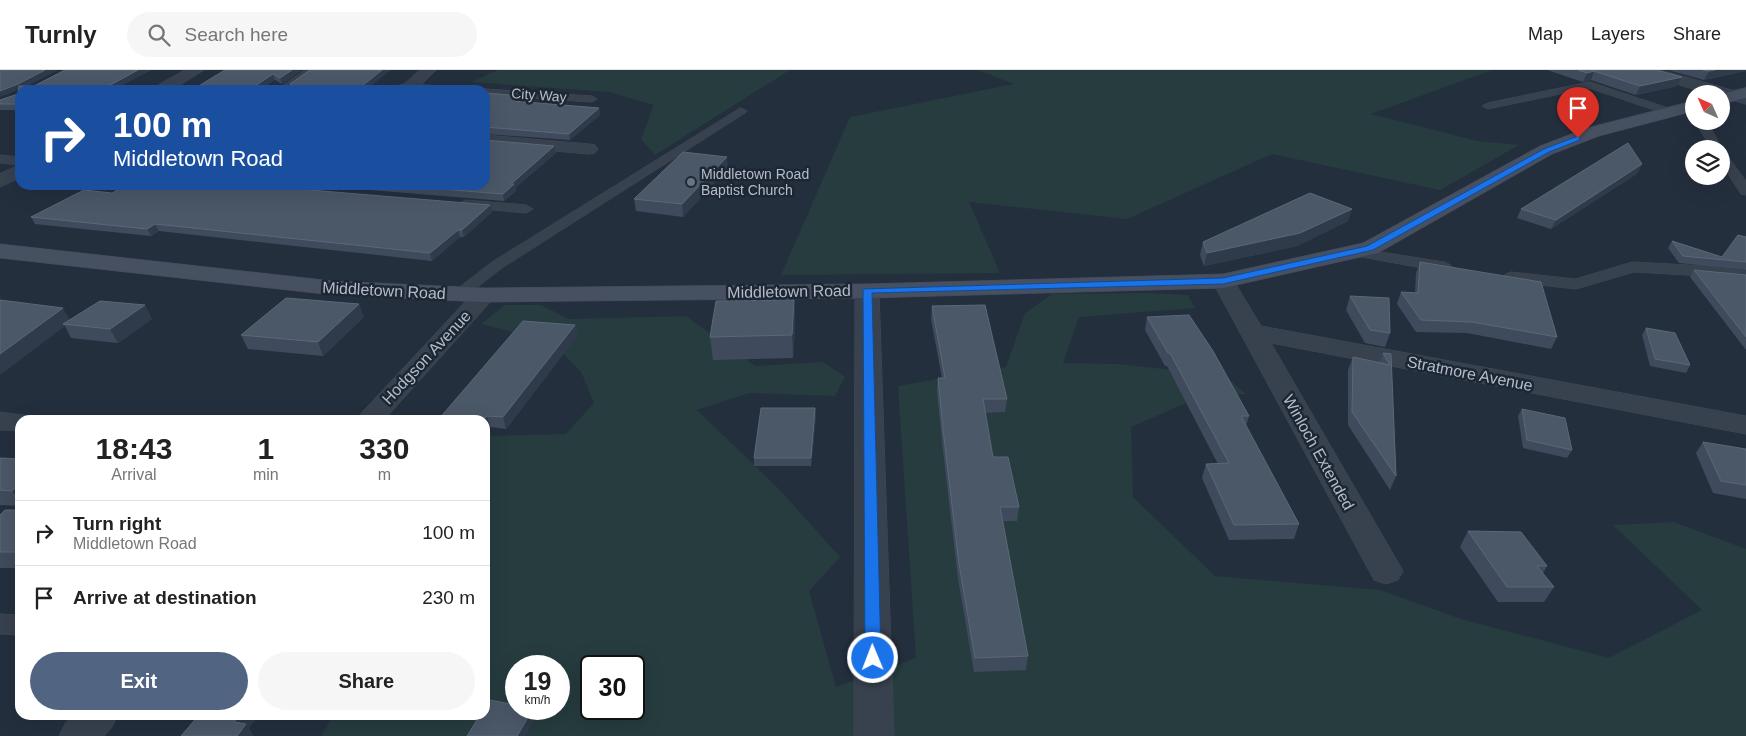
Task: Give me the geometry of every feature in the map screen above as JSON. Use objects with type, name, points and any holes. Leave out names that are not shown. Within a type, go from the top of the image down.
[{"type":"street","points":[[170,85],[196,70]]},
{"type":"street","points":[[408,85],[429,70]]},
{"type":"street","points":[[1644,70],[1736,97]]},
{"type":"street","name":"Middletown Road","points":[[0,251],[333,288],[472,294],[867,291],[1223,281],[1370,248],[1546,150],[1594,132],[1670,112],[1685,111]]},
{"type":"street","points":[[490,140],[589,149]]},
{"type":"street","points":[[0,182],[15,174]]},
{"type":"street","points":[[0,182],[15,180]]},
{"type":"street","points":[[1223,281],[1251,332]]},
{"type":"street","points":[[867,291],[874,736]]},
{"type":"street","name":"Hodgson Avenue","points":[[372,415],[472,294]]},
{"type":"street","name":"Stratmore Avenue","points":[[1251,332],[1746,425]]},
{"type":"street","name":"Winloch Extended","points":[[1251,332],[1386,571]]},
{"type":"street","points":[[0,421],[15,422]]},
{"type":"street","points":[[79,736],[93,720]]},
{"type":"lane","points":[[290,85],[312,70]]},
{"type":"lane","points":[[1488,106],[1590,85],[1670,112]]},
{"type":"lane","name":"City Way","points":[[490,92],[592,99]]},
{"type":"lane","points":[[472,294],[498,265],[741,111]]},
{"type":"lane","points":[[0,159],[15,160]]},
{"type":"lane","points":[[1730,167],[1746,191]]},
{"type":"lane","points":[[457,203],[526,209]]},
{"type":"lane","points":[[1356,252],[1458,269]]},
{"type":"lane","points":[[1497,275],[1536,281],[1576,284],[1633,267],[1706,271],[1746,276]]},
{"type":"lane","points":[[0,624],[15,625]]},
{"type":"green space","points":[[498,70],[790,70],[655,155],[641,139],[654,105],[609,92],[471,82]]},
{"type":"green space","points":[[978,70],[1492,70],[1371,114],[1477,141],[1519,145],[1440,190],[1272,154],[1127,219],[969,202],[1000,273],[781,275],[850,117],[1014,84]]},
{"type":"green space","points":[[1150,293],[1188,295],[1195,308],[1079,317],[1063,363],[1119,364],[1225,376],[1246,394],[1200,397],[1131,427],[1133,497],[1215,576],[1380,590],[1461,619],[1609,658],[1702,610],[1613,525],[1674,522],[1746,549],[1746,736],[321,736],[330,720],[490,720],[490,436],[566,434],[594,403],[581,372],[552,342],[481,324],[505,305],[541,305],[569,319],[686,316],[755,366],[823,362],[845,377],[835,396],[749,393],[697,410],[777,487],[840,557],[809,591],[836,687],[916,658],[898,386],[1006,367],[1025,313],[1052,294]]},
{"type":"building","points":[[0,70],[45,70],[18,84],[0,91]]},
{"type":"building","points":[[65,70],[138,70],[110,85],[36,85]]},
{"type":"building","points":[[225,70],[292,70],[280,78],[273,74],[256,85],[200,85]]},
{"type":"building","points":[[310,70],[382,70],[363,85],[290,84]]},
{"type":"building","points":[[1578,70],[1656,70],[1682,77],[1640,86],[1594,71],[1587,73]]},
{"type":"building","points":[[490,93],[522,96],[514,101],[599,108],[569,134],[490,127]]},
{"type":"building","points":[[15,95],[15,104],[0,104],[0,100]]},
{"type":"building","points":[[490,140],[554,146],[511,184],[514,184],[503,194],[453,190],[490,190]]},
{"type":"building","points":[[1628,143],[1642,164],[1556,220],[1521,209]]},
{"type":"building","points":[[683,152],[727,157],[682,204],[634,199]]},
{"type":"building","points":[[84,190],[112,193],[118,190],[310,190],[490,205],[462,230],[458,230],[430,253],[155,224],[147,229],[31,217]]},
{"type":"building","points":[[1310,193],[1352,209],[1300,233],[1207,253],[1203,242]]},
{"type":"building","points":[[1738,235],[1746,237],[1746,262],[1683,256],[1672,241],[1722,257]]},
{"type":"building","points":[[1420,262],[1541,282],[1557,337],[1472,322],[1421,320],[1401,292],[1418,293]]},
{"type":"building","points":[[1694,270],[1746,275],[1746,337]]},
{"type":"building","points":[[1350,296],[1389,298],[1390,333],[1370,330]]},
{"type":"building","points":[[286,298],[359,304],[318,342],[241,335]]},
{"type":"building","points":[[0,300],[63,308],[0,354]]},
{"type":"building","points":[[794,300],[792,335],[710,337],[716,301]]},
{"type":"building","points":[[100,301],[145,305],[110,329],[63,324]]},
{"type":"building","points":[[985,305],[1007,399],[983,399],[993,457],[1008,457],[1019,507],[1000,507],[1028,656],[975,658],[959,564],[938,378],[945,378],[932,306]]},
{"type":"building","points":[[1189,315],[1213,351],[1249,416],[1241,416],[1299,524],[1234,525],[1206,464],[1229,463],[1170,353],[1168,353],[1147,317]]},
{"type":"building","points":[[523,321],[575,325],[503,417],[490,415],[442,415]]},
{"type":"building","points":[[1646,328],[1675,333],[1690,365],[1655,359]]},
{"type":"building","points":[[1383,353],[1391,354],[1396,476],[1352,412],[1353,357],[1390,365]]},
{"type":"building","points":[[761,408],[815,408],[811,458],[754,458]]},
{"type":"building","points":[[1522,409],[1565,418],[1572,450],[1527,440]]},
{"type":"building","points":[[1703,442],[1746,449],[1746,485],[1721,481]]},
{"type":"building","points":[[0,458],[15,459],[15,488],[12,491],[0,490]]},
{"type":"building","points":[[5,510],[15,510],[15,552],[0,552],[0,515]]},
{"type":"building","points":[[1468,531],[1521,532],[1547,566],[1537,566],[1554,587],[1507,587]]},
{"type":"building","points":[[490,700],[505,703],[505,720],[526,720],[517,736],[467,736],[477,720],[490,720]]},
{"type":"building","points":[[195,720],[236,720],[234,722],[246,724],[237,736],[181,736]]},
{"type":"place","name":"Middletown Road Baptist Church","points":[[691,182]]},
{"type":"route","points":[[873,658],[867,291],[1223,281],[1370,248],[1546,150],[1578,138]]}]
